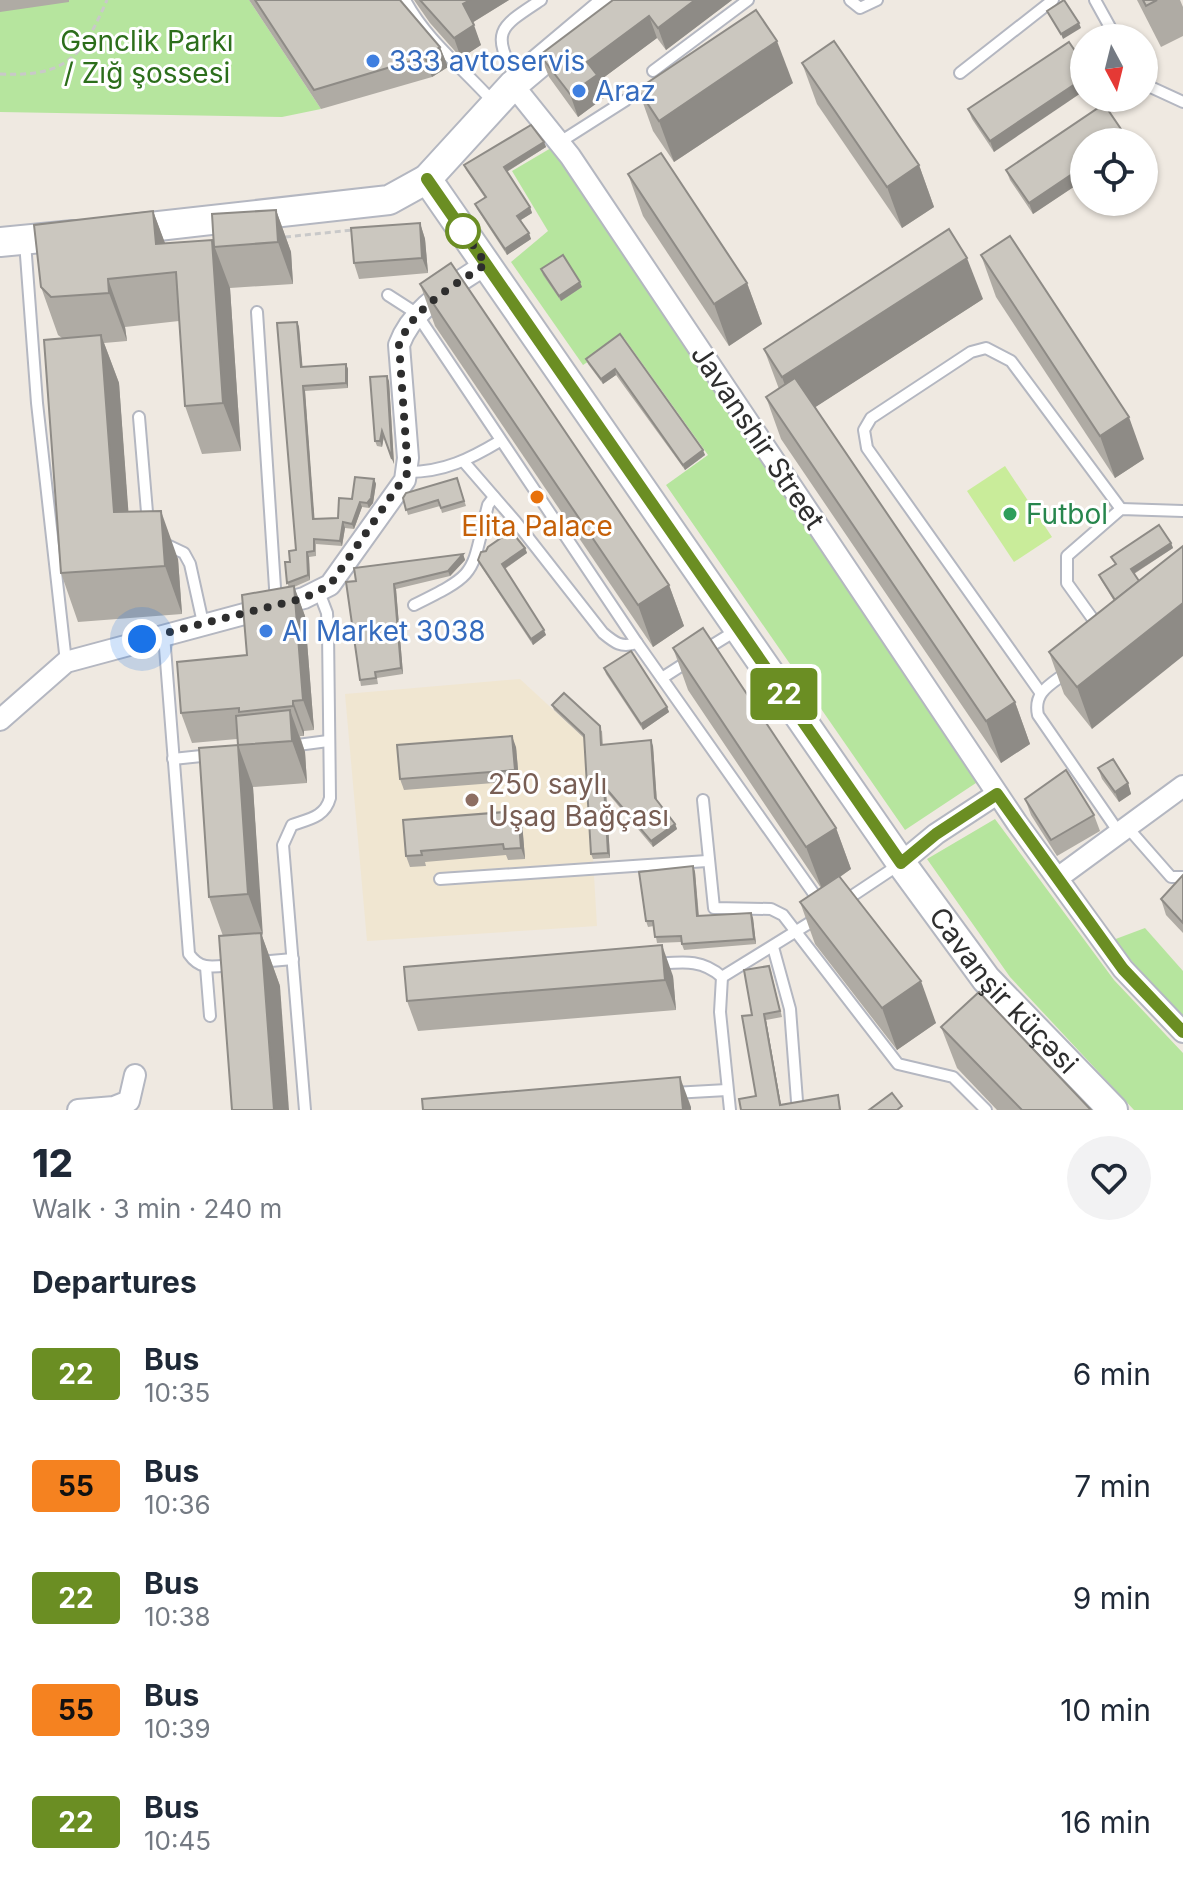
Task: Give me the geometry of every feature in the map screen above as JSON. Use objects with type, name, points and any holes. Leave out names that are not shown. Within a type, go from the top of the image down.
[{"type":"street","points":[[12,241],[389,200],[427,179],[509,90],[611,1]]},
{"type":"street","name":"Javanshir Street","points":[[509,90],[560,142],[997,794]]},
{"type":"street","name":"Cavanşir küçəsi","points":[[427,179],[901,863],[986,979],[1113,1110]]},
{"type":"street","points":[[0,720],[66,662],[276,605],[319,592],[330,585],[408,472],[399,345],[416,313],[486,264]]},
{"type":"street","points":[[1059,877],[1183,786]]},
{"type":"street","points":[[901,863],[936,834],[997,794],[1123,969],[1183,1032]]},
{"type":"street","points":[[78,1110],[114,1107],[129,1101],[135,1075]]},
{"type":"lane","points":[[405,0],[423,32],[509,90]]},
{"type":"lane","points":[[509,90],[500,44],[501,30],[506,23],[541,0]]},
{"type":"lane","points":[[653,71],[748,0]]},
{"type":"lane","points":[[850,0],[860,8],[877,0]]},
{"type":"lane","points":[[960,73],[1053,0]]},
{"type":"lane","points":[[1095,0],[1108,24]]},
{"type":"lane","points":[[1158,93],[1183,102]]},
{"type":"lane","points":[[560,142],[626,100]]},
{"type":"lane","points":[[12,241],[37,403],[66,662]]},
{"type":"lane","points":[[388,295],[416,313],[637,643],[826,912]]},
{"type":"lane","points":[[257,312],[276,605]]},
{"type":"lane","points":[[1040,692],[867,448],[864,430],[871,418],[971,352],[986,348],[1011,361],[1121,509]]},
{"type":"lane","points":[[139,417],[147,522],[153,537],[184,553],[190,564],[203,623]]},
{"type":"lane","points":[[408,472],[427,472],[464,462],[500,441]]},
{"type":"lane","points":[[464,462],[603,633],[615,643],[625,646],[637,643]]},
{"type":"lane","points":[[414,605],[467,576],[473,566],[488,505],[494,497]]},
{"type":"lane","points":[[1109,640],[1067,583],[1064,570],[1067,556],[1121,509],[1183,511]]},
{"type":"lane","points":[[305,1110],[283,845],[292,825],[319,816],[327,809],[328,632],[327,613],[319,592]]},
{"type":"lane","points":[[662,678],[739,629]]},
{"type":"lane","points":[[164,633],[185,934],[189,954],[196,964],[206,967],[293,959]]},
{"type":"lane","points":[[1074,666],[1040,692],[1035,703],[1038,715],[1124,831],[1171,877],[1183,877]]},
{"type":"lane","points":[[282,747],[328,741]]},
{"type":"lane","points":[[173,759],[220,754]]},
{"type":"lane","points":[[703,800],[714,908],[771,909],[783,915],[898,1064],[953,1077],[986,1110]]},
{"type":"lane","points":[[440,879],[707,861]]},
{"type":"lane","points":[[730,1110],[719,992],[722,977],[797,933],[901,863]]},
{"type":"lane","points":[[773,947],[790,1009],[797,1101]]},
{"type":"lane","points":[[647,965],[695,961],[722,977]]},
{"type":"lane","points":[[206,967],[210,1016]]},
{"type":"lane","points":[[664,1094],[727,1090]]},
{"type":"path","points":[[0,74],[31,74],[66,63],[79,54],[107,0]]},
{"type":"shaded area","name":"250 saylı Uşag Bağçası","points":[[520,679],[586,740],[597,926],[367,941],[345,694]]},
{"type":"green space","name":"Gənclik Parkı / Zığ şossesi","points":[[0,0],[249,0],[321,109],[282,117],[0,112]]},
{"type":"green space","points":[[551,148],[982,779],[905,830],[666,485],[708,455],[624,338],[583,365],[511,262],[548,231],[512,171]]},
{"type":"green space","name":"Futbol","points":[[1005,466],[1052,537],[1014,562],[967,491]]},
{"type":"green space","points":[[995,819],[1114,980],[1183,1053],[1183,1110],[1134,1110],[1010,977],[927,859]]},
{"type":"green space","points":[[1145,928],[1183,971],[1183,1019],[1113,940]]},
{"type":"building","name":"333 avtoservis","points":[[255,0],[400,0],[440,47],[424,57],[314,90]]},
{"type":"building","points":[[420,0],[470,0],[463,4],[474,25],[454,38]]},
{"type":"building","points":[[613,0],[695,0],[658,28],[649,16],[587,62],[597,75],[570,94],[540,55]]},
{"type":"building","points":[[1064,0],[1079,23],[1070,24],[1070,28],[1061,34],[1047,11]]},
{"type":"building","points":[[1143,0],[1157,0],[1146,6]]},
{"type":"building","points":[[756,10],[777,41],[659,121],[638,89]]},
{"type":"building","points":[[834,41],[919,165],[887,187],[802,63]]},
{"type":"building","points":[[1070,43],[1070,87],[990,141],[968,109]]},
{"type":"building","points":[[1092,112],[1109,112],[1120,128],[1070,128],[1070,175],[1029,203],[1006,170]]},
{"type":"building","points":[[531,125],[544,142],[504,167],[530,207],[517,216],[529,233],[505,249],[475,204],[486,197],[464,165]]},
{"type":"building","points":[[661,153],[747,283],[714,304],[628,174]]},
{"type":"building","points":[[276,210],[278,242],[214,247],[212,214]]},
{"type":"building","points":[[153,211],[156,244],[212,240],[223,403],[185,406],[176,272],[108,279],[109,293],[51,297],[41,287],[34,225]]},
{"type":"building","points":[[420,223],[422,258],[354,263],[351,228]]},
{"type":"building","points":[[949,229],[967,258],[782,377],[764,349]]},
{"type":"building","points":[[1010,236],[1129,417],[1100,436],[981,255]]},
{"type":"building","points":[[563,255],[580,282],[559,296],[541,269]]},
{"type":"building","points":[[451,263],[669,585],[638,605],[420,284]]},
{"type":"building","points":[[297,322],[301,367],[346,364],[346,383],[303,386],[313,519],[338,518],[339,498],[352,499],[355,477],[374,479],[371,498],[367,503],[360,502],[352,524],[343,522],[340,541],[314,539],[314,551],[307,552],[308,575],[287,583],[285,562],[290,562],[289,551],[296,550],[277,323]]},
{"type":"building","points":[[620,334],[703,450],[683,465],[615,369],[601,379],[586,359]]},
{"type":"building","points":[[101,335],[114,512],[161,511],[165,566],[61,573],[44,340]]},
{"type":"building","points":[[387,376],[392,459],[382,431],[380,441],[375,441],[370,377]]},
{"type":"building","points":[[795,378],[1015,702],[986,721],[766,397]]},
{"type":"building","points":[[457,478],[464,501],[441,508],[438,500],[406,510],[403,498],[406,493]]},
{"type":"building","points":[[1159,525],[1171,543],[1131,569],[1139,581],[1115,600],[1099,575],[1116,564],[1111,557]]},
{"type":"building","points":[[511,531],[525,548],[502,564],[544,630],[531,639],[478,560],[481,552]]},
{"type":"building","points":[[1183,546],[1183,603],[1077,687],[1049,652]]},
{"type":"building","points":[[463,554],[448,571],[394,584],[401,668],[375,672],[376,678],[360,680],[346,582],[356,581],[354,568]]},
{"type":"building","points":[[294,586],[303,700],[293,701],[293,706],[239,712],[239,708],[181,713],[177,662],[247,655],[242,595]]},
{"type":"building","points":[[703,628],[836,828],[806,847],[673,648]]},
{"type":"building","points":[[631,651],[667,707],[641,724],[604,668]]},
{"type":"building","points":[[564,693],[600,726],[601,745],[651,740],[655,798],[675,824],[651,841],[604,786],[608,853],[591,854],[584,735],[552,705]]},
{"type":"building","points":[[290,710],[292,741],[238,745],[236,716]]},
{"type":"building","points":[[512,736],[515,770],[400,779],[397,745]]},
{"type":"building","points":[[238,745],[248,894],[209,897],[199,748]]},
{"type":"building","points":[[1113,759],[1128,783],[1115,792],[1098,768]]},
{"type":"building","points":[[1066,770],[1094,815],[1051,840],[1025,799]]},
{"type":"building","points":[[518,811],[521,848],[504,849],[503,844],[421,851],[422,855],[406,856],[403,820]]},
{"type":"building","points":[[693,866],[697,916],[751,913],[754,939],[682,944],[681,936],[655,937],[653,921],[646,921],[639,872]]},
{"type":"building","points":[[1183,875],[1183,923],[1161,899]]},
{"type":"building","points":[[839,876],[921,981],[882,1008],[800,902]]},
{"type":"building","points":[[261,933],[274,1110],[232,1110],[219,936]]},
{"type":"building","points":[[662,945],[665,980],[407,1001],[404,967]]},
{"type":"building","points":[[769,966],[780,1011],[764,1014],[780,1105],[838,1095],[840,1110],[741,1110],[739,1099],[756,1096],[742,1016],[752,1015],[744,970]]},
{"type":"building","points":[[979,992],[1091,1110],[1022,1110],[941,1027]]},
{"type":"building","points":[[680,1077],[683,1110],[423,1110],[422,1099]]},
{"type":"building","points":[[892,1093],[902,1106],[897,1110],[869,1110]]},
{"type":"bus line","name":"22","points":[[427,179],[901,863],[936,834],[997,794],[1123,969],[1183,1032]]},
{"type":"place","name":"333 avtoservis","points":[[373,61]]},
{"type":"place","name":"Araz","points":[[579,91]]},
{"type":"place","name":"Elita Palace","points":[[537,497]]},
{"type":"place","name":"Futbol","points":[[1010,514]]},
{"type":"place","name":"Al Market 3038","points":[[266,631]]},
{"type":"place","name":"250 saylı Uşag Bağçası","points":[[472,800]]},
{"type":"route","points":[[142,639],[304,598],[330,585],[405,480],[408,458],[399,345],[416,313],[486,264],[457,222],[463,231]]}]
